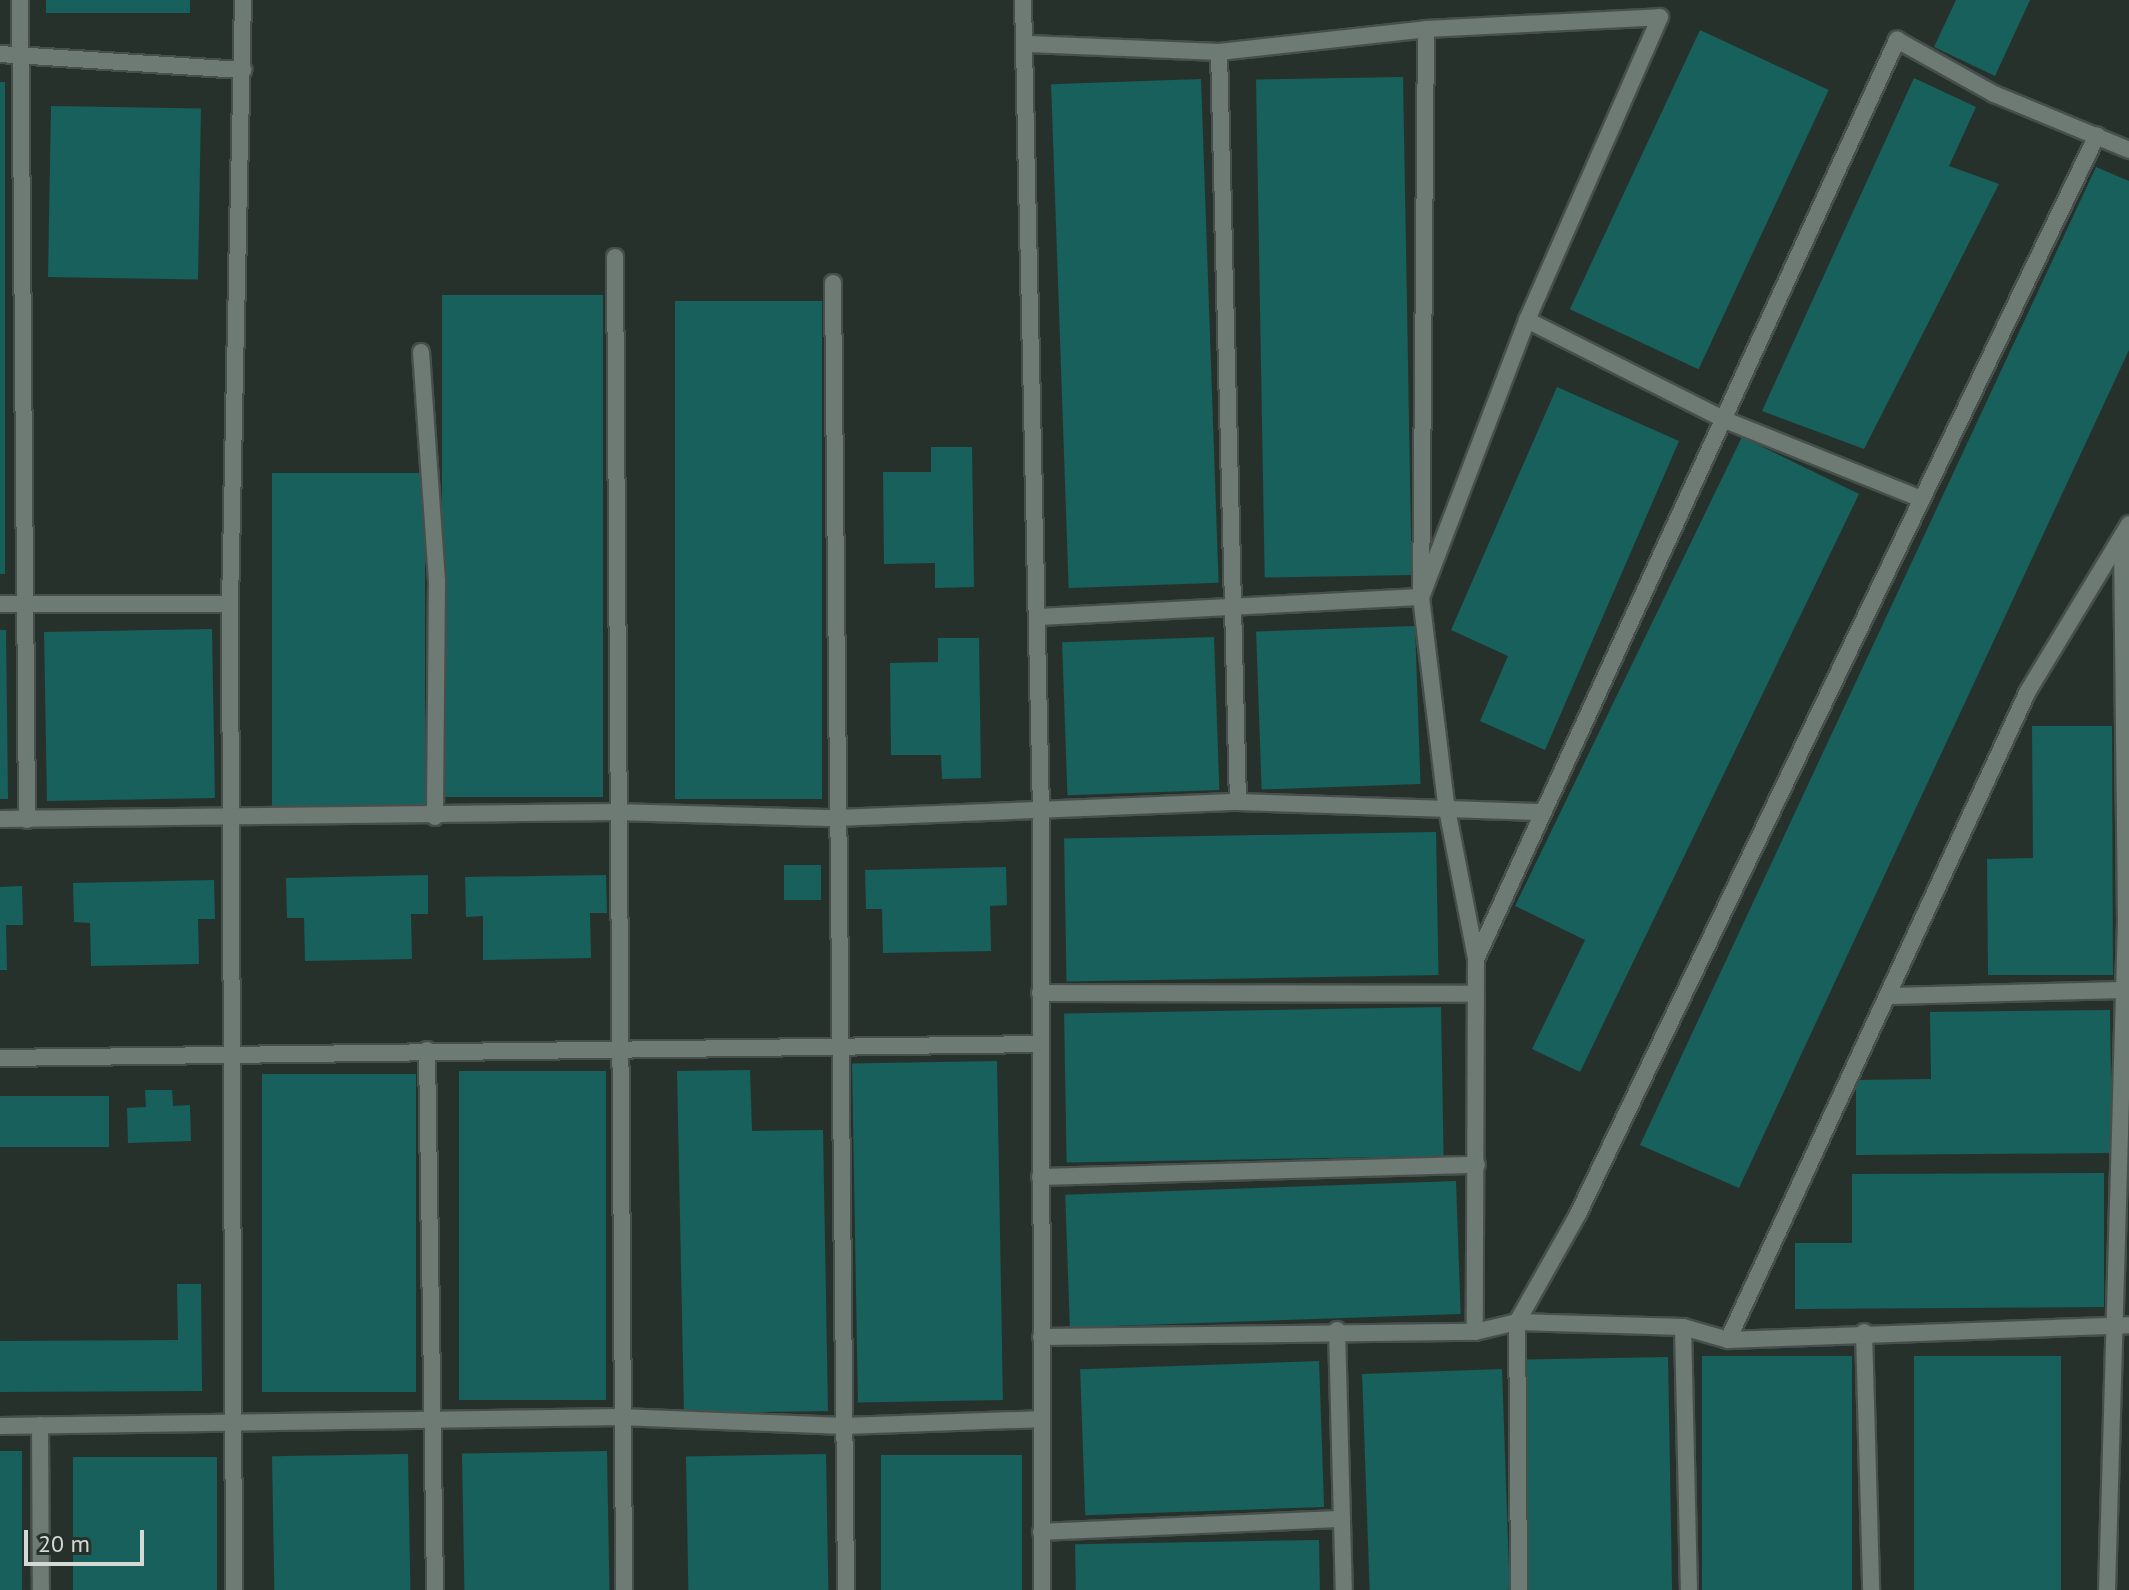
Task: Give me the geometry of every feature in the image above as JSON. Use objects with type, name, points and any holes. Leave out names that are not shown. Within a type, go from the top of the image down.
[{"type":"street","points":[[20,0],[18,54],[27,603],[27,820]]},
{"type":"street","points":[[234,1590],[230,604],[243,0]]},
{"type":"street","points":[[1023,0],[1029,44],[1041,809],[1042,1590]]},
{"type":"street","points":[[1029,44],[1219,52],[1426,29],[1660,17],[1527,320],[1421,597]]},
{"type":"street","points":[[1426,29],[1421,597],[1446,804],[1476,959]]},
{"type":"street","points":[[1475,1332],[1477,1165],[1470,994],[1476,959],[1539,812],[1725,420],[1897,40],[1994,94],[2129,150]]},
{"type":"street","points":[[1219,52],[1238,802]]},
{"type":"street","points":[[0,54],[243,70]]},
{"type":"street","points":[[1519,1590],[1517,1322],[1578,1214],[2097,135]]},
{"type":"street","points":[[615,257],[615,812],[624,1590]]},
{"type":"street","points":[[833,283],[846,1590]]},
{"type":"street","points":[[1527,320],[1725,420],[1922,499]]},
{"type":"street","points":[[421,352],[437,581],[435,817]]},
{"type":"street","points":[[1728,1340],[1890,996],[2028,691],[2122,544],[2129,524]]},
{"type":"street","points":[[2107,1590],[2123,1325],[2127,921],[2122,544]]},
{"type":"street","points":[[1038,617],[1421,597]]},
{"type":"street","points":[[0,604],[230,604]]},
{"type":"street","points":[[0,819],[231,821],[615,812],[836,818],[1238,802],[1446,804],[1539,812]]},
{"type":"street","points":[[1890,996],[2124,990]]},
{"type":"street","points":[[1040,993],[1470,994]]},
{"type":"street","points":[[0,1058],[617,1046],[841,1052],[1040,1044]]},
{"type":"street","points":[[427,1050],[435,1590]]},
{"type":"street","points":[[1040,1177],[1477,1165]]},
{"type":"street","points":[[1041,1337],[1337,1330],[1475,1332],[1517,1322],[1683,1327],[1728,1340],[1864,1332],[2123,1325]]},
{"type":"street","points":[[1683,1327],[1689,1590]]},
{"type":"street","points":[[1337,1330],[1344,1590]]},
{"type":"street","points":[[1864,1332],[1871,1590]]},
{"type":"street","points":[[0,1426],[233,1420],[434,1425],[620,1417],[844,1426],[1040,1419]]},
{"type":"street","points":[[40,1425],[41,1590]]},
{"type":"street","points":[[1041,1532],[1342,1519]]},
{"type":"building","points":[[46,0],[190,0],[190,13],[46,13]]},
{"type":"building","points":[[1956,0],[2030,0],[1995,76],[1934,47]]},
{"type":"building","points":[[1700,30],[1829,90],[1699,369],[1570,309]]},
{"type":"building","points":[[1403,77],[1412,575],[1265,577],[1256,80]]},
{"type":"building","points":[[1914,78],[1976,107],[1949,166],[1999,184],[1864,449],[1762,411]]},
{"type":"building","points":[[1201,79],[1219,583],[1069,588],[1051,84]]},
{"type":"building","points":[[0,82],[5,82],[5,574],[0,574]]},
{"type":"building","points":[[51,106],[201,109],[198,280],[48,277]]},
{"type":"building","points":[[2096,167],[2129,181],[2129,350],[1739,1188],[1640,1145]]},
{"type":"building","points":[[442,295],[603,295],[603,797],[442,797]]},
{"type":"building","points":[[675,301],[822,301],[822,799],[675,799]]},
{"type":"building","points":[[1557,387],[1679,441],[1545,750],[1480,721],[1508,656],[1451,630]]},
{"type":"building","points":[[1742,437],[1859,494],[1580,1072],[1532,1049],[1585,940],[1515,906]]},
{"type":"building","points":[[931,447],[972,447],[974,587],[935,588],[935,563],[884,564],[883,472],[931,472]]},
{"type":"building","points":[[272,473],[425,473],[425,810],[272,810]]},
{"type":"building","points":[[1415,626],[1421,784],[1262,789],[1256,632]]},
{"type":"building","points":[[212,629],[215,798],[47,801],[44,632]]},
{"type":"building","points":[[0,630],[6,630],[8,799],[0,799]]},
{"type":"building","points":[[1214,637],[1219,790],[1067,795],[1062,642]]},
{"type":"building","points":[[938,638],[979,638],[981,778],[942,779],[941,755],[891,755],[890,663],[938,662]]},
{"type":"building","points":[[2032,726],[2112,726],[2113,975],[1988,975],[1987,859],[2033,858]]},
{"type":"building","points":[[1436,832],[1438,975],[1067,981],[1064,838]]},
{"type":"building","points":[[784,865],[821,865],[821,900],[784,900]]},
{"type":"building","points":[[1006,867],[1007,905],[990,906],[991,951],[883,953],[882,909],[866,909],[865,870]]},
{"type":"building","points":[[428,875],[428,914],[411,914],[412,959],[305,961],[304,918],[287,918],[286,878]]},
{"type":"building","points":[[606,875],[607,913],[590,913],[591,958],[483,960],[483,916],[466,917],[465,877]]},
{"type":"building","points":[[214,880],[215,919],[198,919],[199,964],[91,966],[90,923],[74,922],[73,883]]},
{"type":"building","points":[[22,886],[23,925],[6,925],[7,970],[0,970],[0,887]]},
{"type":"building","points":[[1441,1007],[1444,1156],[1067,1163],[1064,1014]]},
{"type":"building","points":[[2110,1010],[2112,1153],[1856,1155],[1856,1080],[1931,1079],[1930,1012]]},
{"type":"building","points":[[997,1061],[1003,1400],[858,1402],[852,1064]]},
{"type":"building","points":[[750,1070],[752,1131],[823,1130],[828,1411],[684,1413],[677,1071]]},
{"type":"building","points":[[459,1071],[606,1071],[606,1400],[459,1400]]},
{"type":"building","points":[[262,1074],[416,1074],[416,1392],[262,1392]]},
{"type":"building","points":[[145,1090],[172,1090],[173,1106],[190,1105],[191,1141],[128,1143],[127,1108],[146,1107]]},
{"type":"building","points":[[0,1096],[109,1096],[109,1147],[0,1147]]},
{"type":"building","points":[[2104,1173],[2104,1307],[1795,1309],[1795,1243],[1852,1243],[1852,1174]]},
{"type":"building","points":[[1456,1181],[1461,1314],[1070,1328],[1065,1195]]},
{"type":"building","points":[[177,1284],[201,1284],[202,1391],[0,1392],[0,1341],[178,1340]]},
{"type":"building","points":[[1702,1356],[1852,1356],[1852,1590],[1702,1590]]},
{"type":"building","points":[[1914,1356],[2061,1356],[2061,1590],[1914,1590]]},
{"type":"building","points":[[1668,1357],[1672,1590],[1524,1590],[1520,1360]]},
{"type":"building","points":[[1319,1361],[1324,1507],[1085,1515],[1080,1369]]},
{"type":"building","points":[[1502,1369],[1510,1590],[1370,1590],[1362,1374]]},
{"type":"building","points":[[0,1451],[22,1451],[22,1590],[0,1590]]},
{"type":"building","points":[[607,1451],[609,1590],[464,1590],[462,1454]]},
{"type":"building","points":[[408,1454],[410,1590],[274,1590],[272,1456]]},
{"type":"building","points":[[826,1454],[828,1590],[688,1590],[686,1456]]},
{"type":"building","points":[[881,1455],[1022,1455],[1022,1590],[881,1590]]},
{"type":"building","points":[[73,1457],[217,1457],[217,1590],[73,1590]]},
{"type":"building","points":[[1319,1540],[1320,1590],[1076,1590],[1075,1544]]}]
